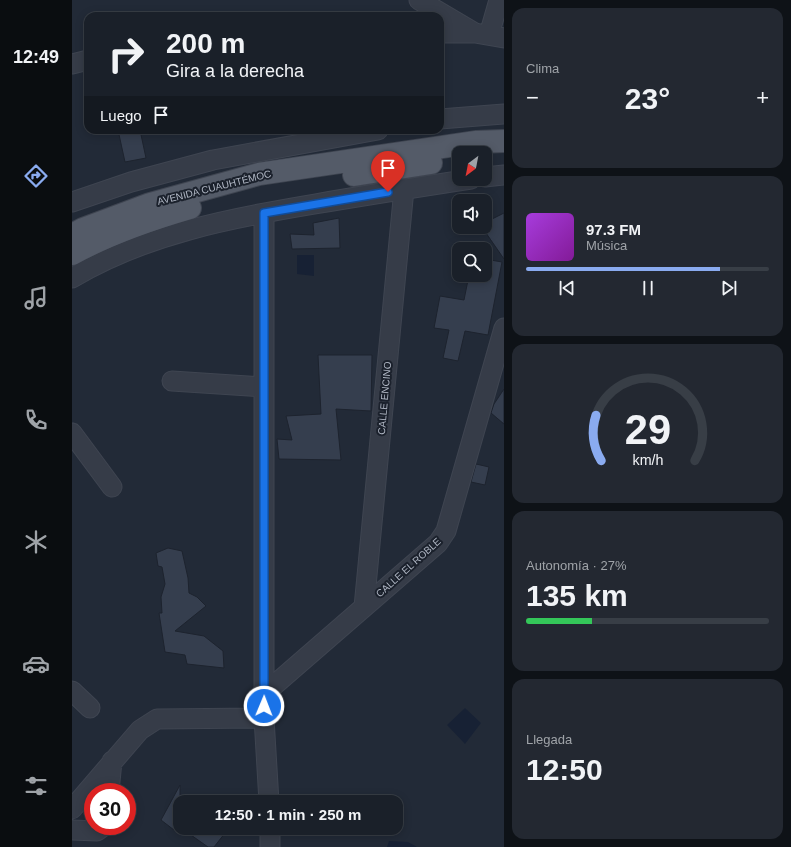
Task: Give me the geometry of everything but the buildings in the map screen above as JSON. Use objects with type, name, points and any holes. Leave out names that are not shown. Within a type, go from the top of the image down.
[{"type":"main road","name":"AVENIDA CUAUHTÉMOC","points":[[72,235],[83,229],[150,204],[259,174],[476,142],[504,141]]},
{"type":"main road","points":[[492,155],[504,154]]},
{"type":"main road","name":"AVENIDA CUAUHTÉMOC","points":[[72,254],[95,242],[151,220],[261,186],[392,170],[452,159]]},
{"type":"street","points":[[419,0],[443,12]]},
{"type":"street","points":[[489,35],[499,0]]},
{"type":"street","points":[[444,12],[489,35]]},
{"type":"street","points":[[444,32],[489,35]]},
{"type":"street","points":[[72,64],[84,61]]},
{"type":"street","points":[[444,119],[504,114]]},
{"type":"street","points":[[72,202],[130,182],[213,160],[356,134]]},
{"type":"street","points":[[492,176],[504,175]]},
{"type":"street","points":[[72,278],[99,262],[153,240],[264,213],[452,182]]},
{"type":"street","name":"CALLE ENCINO","points":[[364,607],[404,189]]},
{"type":"street","points":[[264,213],[264,718],[269,795]]},
{"type":"street","name":"CALLE EL ROBLE","points":[[264,694],[438,543],[446,531],[504,328]]},
{"type":"street","points":[[172,382],[264,387]]},
{"type":"street","points":[[72,433],[112,487]]},
{"type":"street","points":[[72,691],[90,708]]},
{"type":"street","points":[[72,809],[140,730],[157,720],[264,718]]},
{"type":"street","points":[[110,783],[112,761]]},
{"type":"street","points":[[72,830],[84,830]]},
{"type":"street","points":[[270,835],[270,847]]},
{"type":"water","points":[[297,255],[314,255],[314,276],[297,274]]},
{"type":"water","points":[[465,708],[481,723],[465,744],[447,725]]},
{"type":"water","points":[[389,841],[408,842],[417,847],[387,847]]},
{"type":"route","points":[[264,706],[264,213],[388,192]]}]
